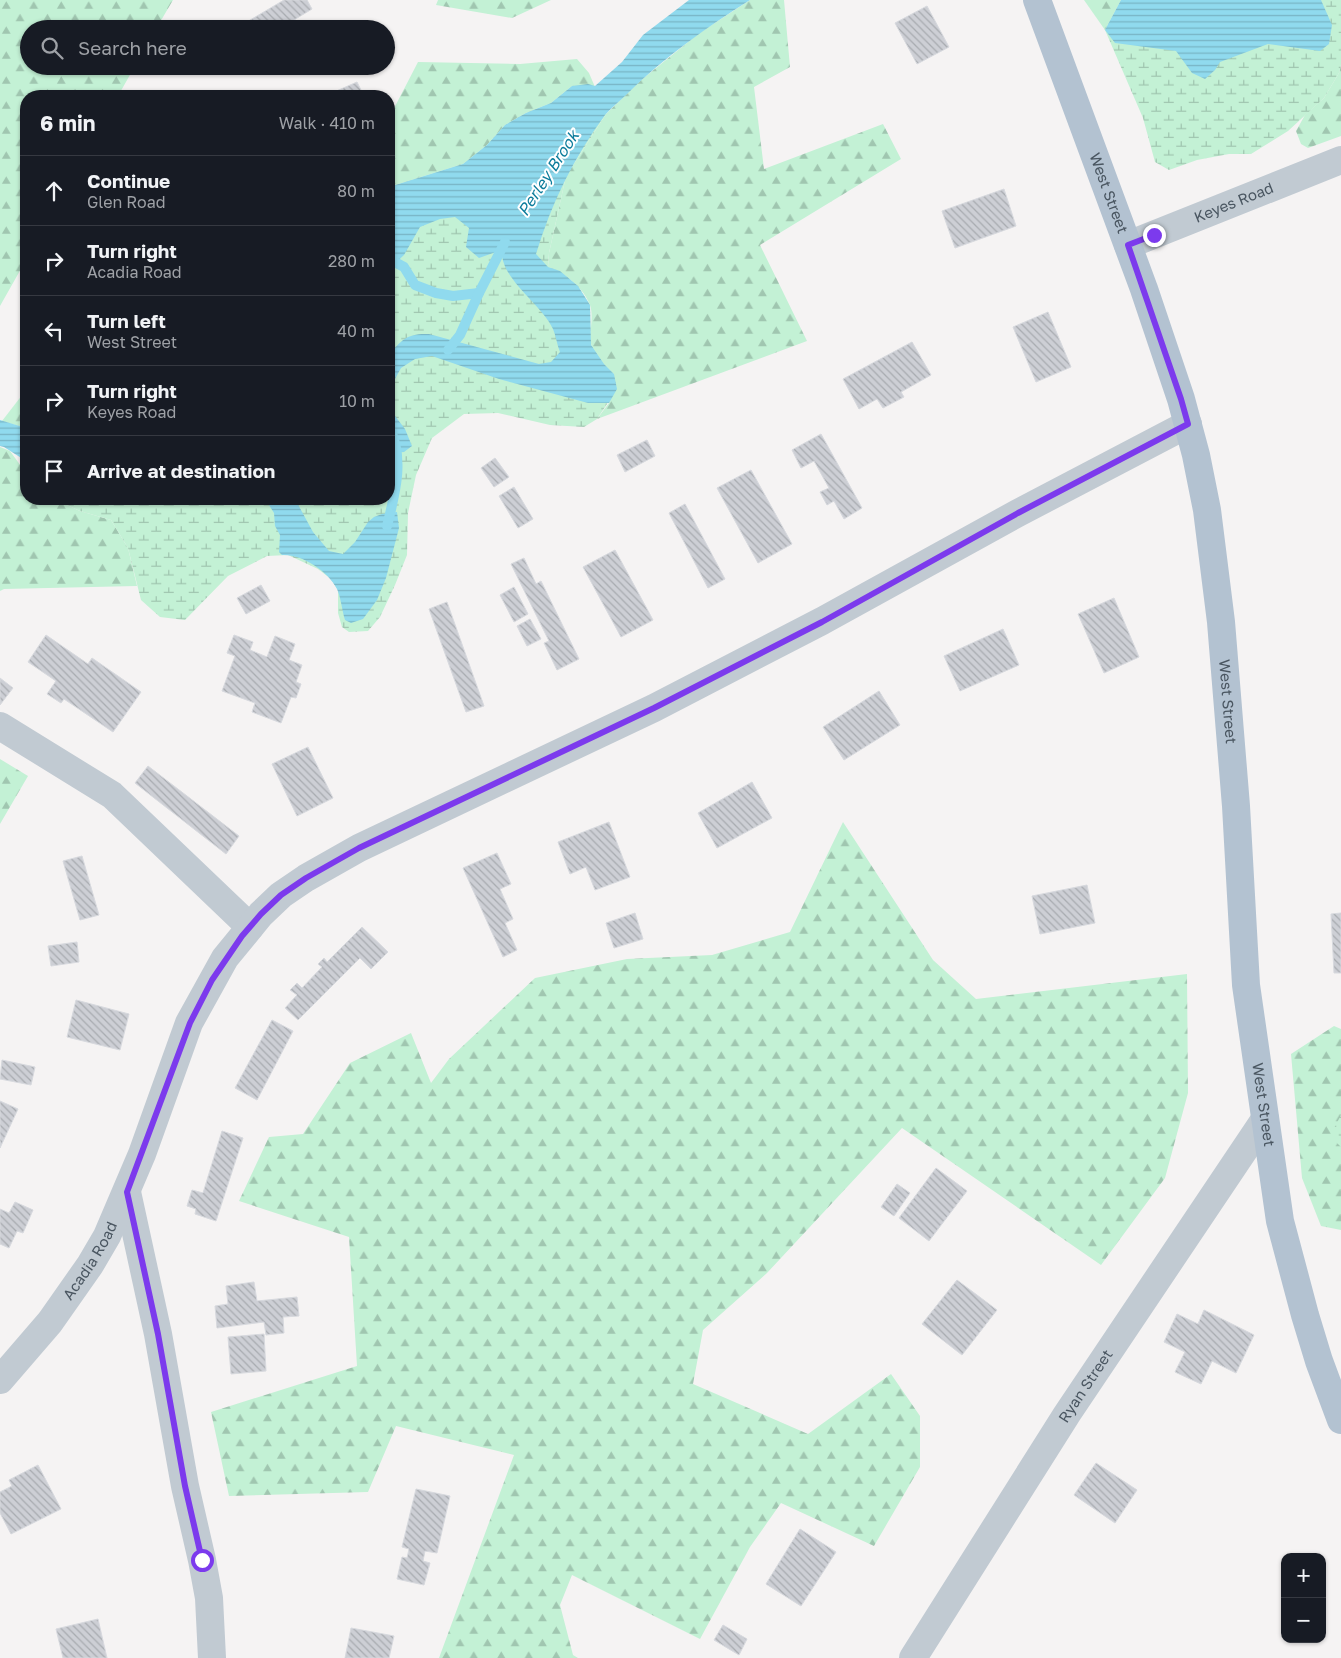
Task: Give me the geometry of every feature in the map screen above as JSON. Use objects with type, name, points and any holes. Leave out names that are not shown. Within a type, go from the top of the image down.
[{"type":"main road","name":"West Street","points":[[1036,0],[1128,245],[1175,381],[1196,455],[1207,510],[1221,622],[1236,806],[1246,985],[1280,1221],[1319,1361],[1341,1420]]},
{"type":"street","name":"Keyes Road","points":[[1128,245],[1341,160]]},
{"type":"street","name":"Acadia Road","points":[[0,1380],[50,1322],[90,1265],[107,1236],[127,1192],[190,1023],[225,958],[250,927],[281,895],[306,878],[359,848],[654,708],[822,622],[1018,513],[1188,424]]},
{"type":"street","points":[[0,726],[112,795],[250,927]]},
{"type":"street","name":"Ryan Street","points":[[913,1658],[1067,1414],[1265,1119]]},
{"type":"street","points":[[127,1192],[158,1334],[185,1486],[209,1598],[212,1658]]},
{"type":"green space","points":[[0,0],[173,0],[161,20],[20,20],[20,75],[130,75],[121,90],[20,90],[20,271],[0,306]]},
{"type":"green space","points":[[438,0],[551,0],[512,18],[436,5]]},
{"type":"green space","points":[[750,0],[784,0],[790,67],[754,87],[764,169],[883,124],[901,159],[760,245],[807,341],[597,419],[609,403],[614,374],[600,360],[592,348],[592,319],[587,298],[573,282],[561,273],[548,267],[549,253],[566,176],[606,114],[640,81],[698,34]]},
{"type":"green space","points":[[1084,0],[1121,0],[1105,30]]},
{"type":"green space","points":[[1121,0],[1341,0],[1341,65],[1339,73],[1324,98],[1288,131],[1251,154],[1229,154],[1197,160],[1169,170],[1155,162],[1143,118],[1105,30]]},
{"type":"green space","points":[[577,59],[589,73],[595,87],[572,86],[551,103],[526,113],[505,125],[487,145],[463,164],[395,185],[395,106],[418,62],[520,64]]},
{"type":"green space","points":[[1341,65],[1341,136],[1308,148],[1301,144],[1296,131],[1305,115],[1324,98],[1339,73]]},
{"type":"green space","points":[[588,84],[606,114],[566,176],[549,253],[548,267],[560,271],[578,286],[590,305],[591,345],[604,364],[614,374],[617,389],[597,419],[584,427],[550,425],[498,413],[464,414],[432,438],[416,475],[408,513],[407,555],[380,617],[368,631],[349,632],[342,627],[338,613],[338,590],[331,579],[318,569],[288,555],[267,556],[228,576],[185,620],[160,617],[141,600],[128,548],[111,520],[67,505],[395,505],[395,185],[463,164],[487,145],[505,125],[526,113],[551,103],[572,86]]},
{"type":"green space","points":[[20,398],[20,426],[2,421]]},
{"type":"green space","points":[[0,447],[10,451],[20,465],[20,505],[67,505],[111,520],[128,548],[137,586],[4,589],[0,591]]},
{"type":"green space","points":[[0,759],[28,776],[0,824]]},
{"type":"green space","points":[[843,822],[933,960],[976,999],[1187,974],[1188,1093],[1165,1178],[1101,1265],[902,1128],[767,1273],[703,1330],[693,1384],[808,1434],[891,1374],[920,1416],[920,1467],[874,1546],[781,1503],[750,1547],[700,1639],[572,1575],[560,1605],[573,1655],[578,1658],[439,1658],[514,1455],[396,1426],[368,1492],[229,1496],[211,1412],[357,1366],[349,1237],[239,1201],[269,1137],[303,1134],[350,1063],[411,1033],[431,1083],[449,1059],[535,978],[627,959],[712,955],[790,932]]},
{"type":"green space","points":[[1334,1026],[1341,1029],[1341,1230],[1321,1226],[1302,1178],[1291,1054]]},
{"type":"green space","points":[[1341,1115],[1341,1147],[1330,1136]]},
{"type":"water","points":[[689,0],[750,0],[671,55],[641,80],[605,115],[583,147],[564,182],[542,235],[536,254],[548,267],[560,271],[578,286],[590,305],[591,345],[604,364],[614,374],[617,389],[609,403],[588,403],[499,379],[432,356],[415,359],[401,368],[395,379],[395,348],[406,338],[416,335],[429,334],[539,364],[551,362],[560,352],[553,329],[548,320],[510,275],[502,256],[496,252],[479,258],[466,247],[469,228],[455,217],[440,219],[420,227],[404,255],[395,263],[395,185],[463,164],[487,145],[505,125],[526,113],[551,103],[572,86],[588,84],[595,86],[622,62],[643,35]]},
{"type":"water","points":[[1121,0],[1321,0],[1332,25],[1329,44],[1320,51],[1268,44],[1220,62],[1215,70],[1205,79],[1192,73],[1176,51],[1115,43],[1105,30]]},
{"type":"water","points":[[395,416],[405,429],[412,446],[404,452],[395,453]]},
{"type":"water","points":[[0,420],[20,426],[20,457],[0,446]]},
{"type":"water","points":[[269,505],[298,505],[313,532],[329,551],[343,554],[374,517],[397,512],[399,528],[386,578],[377,600],[363,619],[351,623],[345,620],[337,589],[321,570],[298,557],[282,555],[279,552],[280,535],[275,526],[274,513]]},
{"type":"building","points":[[284,0],[307,0],[312,9],[294,20],[250,20]]},
{"type":"building","points":[[927,6],[949,47],[917,64],[895,23]]},
{"type":"building","points":[[357,82],[361,90],[339,90]]},
{"type":"building","points":[[1004,189],[1016,226],[955,248],[942,211]]},
{"type":"building","points":[[1048,312],[1071,367],[1036,382],[1013,327]]},
{"type":"building","points":[[912,342],[931,375],[901,392],[904,397],[883,408],[877,399],[859,409],[843,379]]},
{"type":"building","points":[[821,434],[862,508],[844,519],[834,501],[827,505],[820,492],[829,488],[814,461],[801,468],[792,450]]},
{"type":"building","points":[[647,440],[655,456],[625,472],[617,455]]},
{"type":"building","points":[[495,458],[509,477],[494,487],[481,468]]},
{"type":"building","points":[[751,470],[792,544],[758,563],[717,488]]},
{"type":"building","points":[[514,487],[533,519],[518,528],[499,496]]},
{"type":"building","points":[[685,504],[725,579],[708,588],[669,513]]},
{"type":"building","points":[[615,550],[653,620],[621,637],[583,567]]},
{"type":"building","points":[[524,558],[536,584],[541,581],[579,659],[557,670],[544,643],[549,641],[511,564]]},
{"type":"building","points":[[261,585],[270,601],[246,614],[237,598]]},
{"type":"building","points":[[514,587],[528,614],[514,622],[500,595]]},
{"type":"building","points":[[1114,598],[1139,657],[1104,673],[1078,614]]},
{"type":"building","points":[[447,602],[484,706],[466,712],[429,609]]},
{"type":"building","points":[[530,619],[541,639],[527,646],[517,626]]},
{"type":"building","points":[[1003,629],[1019,665],[960,691],[944,656]]},
{"type":"building","points":[[46,635],[88,664],[92,658],[141,692],[113,732],[64,699],[61,703],[47,694],[56,681],[28,662]]},
{"type":"building","points":[[234,635],[253,642],[250,650],[267,657],[275,636],[295,644],[289,660],[302,665],[296,682],[301,684],[296,698],[291,697],[281,723],[252,712],[255,703],[222,691],[235,656],[227,653]]},
{"type":"building","points":[[0,678],[13,688],[0,705]]},
{"type":"building","points":[[879,691],[900,725],[844,760],[823,727]]},
{"type":"building","points":[[308,747],[333,798],[297,816],[272,764]]},
{"type":"building","points":[[148,766],[239,836],[226,854],[135,783]]},
{"type":"building","points":[[752,782],[772,818],[717,848],[698,813]]},
{"type":"building","points":[[609,822],[630,877],[595,890],[586,867],[570,874],[558,842]]},
{"type":"building","points":[[497,853],[511,884],[500,889],[513,919],[505,923],[517,950],[503,957],[463,868]]},
{"type":"building","points":[[82,856],[99,915],[80,920],[63,861]]},
{"type":"building","points":[[1087,885],[1095,923],[1040,934],[1032,896]]},
{"type":"building","points":[[635,913],[643,939],[614,948],[606,923]]},
{"type":"building","points":[[1341,913],[1341,973],[1334,973],[1331,914]]},
{"type":"building","points":[[362,927],[388,952],[371,969],[360,958],[298,1020],[285,1008],[297,995],[290,990],[297,983],[302,988],[322,967],[318,964],[324,958],[327,962]]},
{"type":"building","points":[[77,942],[79,962],[51,966],[48,946]]},
{"type":"building","points":[[76,1000],[129,1014],[120,1050],[67,1037]]},
{"type":"building","points":[[272,1020],[293,1031],[257,1100],[235,1088]]},
{"type":"building","points":[[2,1060],[35,1067],[31,1085],[0,1079]]},
{"type":"building","points":[[0,1101],[18,1109],[0,1148]]},
{"type":"building","points":[[222,1131],[243,1138],[216,1221],[195,1214],[196,1209],[187,1206],[192,1190],[203,1193]]},
{"type":"building","points":[[936,1168],[967,1191],[929,1241],[899,1218]]},
{"type":"building","points":[[897,1184],[910,1193],[894,1216],[881,1207]]},
{"type":"building","points":[[15,1202],[33,1210],[23,1233],[17,1231],[9,1248],[0,1244],[0,1209],[9,1213]]},
{"type":"building","points":[[957,1280],[997,1310],[962,1355],[922,1324]]},
{"type":"building","points":[[254,1282],[257,1301],[297,1297],[299,1316],[283,1317],[284,1333],[266,1335],[264,1322],[217,1328],[215,1306],[228,1304],[226,1286]]},
{"type":"building","points":[[1204,1310],[1254,1335],[1236,1373],[1212,1361],[1201,1384],[1175,1372],[1185,1352],[1164,1342],[1177,1314],[1198,1324]]},
{"type":"building","points":[[264,1334],[266,1371],[231,1374],[228,1337]]},
{"type":"building","points":[[1096,1463],[1137,1490],[1115,1523],[1074,1495]]},
{"type":"building","points":[[38,1465],[61,1509],[11,1534],[0,1513],[0,1492],[12,1486],[9,1480]]},
{"type":"building","points":[[416,1489],[450,1496],[437,1553],[425,1551],[423,1561],[430,1563],[424,1585],[397,1579],[402,1557],[407,1558],[409,1549],[402,1547]]},
{"type":"building","points":[[800,1529],[836,1552],[801,1606],[766,1584]]},
{"type":"building","points":[[98,1619],[107,1658],[63,1658],[56,1629]]},
{"type":"building","points":[[723,1625],[747,1639],[739,1655],[714,1640]]},
{"type":"building","points":[[351,1628],[394,1636],[389,1658],[345,1658]]},
{"type":"waterway","points":[[448,350],[460,335],[505,242]]},
{"type":"waterway","points":[[395,262],[404,267],[415,285],[436,293],[453,296],[479,293]]},
{"type":"waterway","name":"Perley Brook","points":[[395,443],[398,464],[395,489]]},
{"type":"waterway","name":"Perley Brook","points":[[387,526],[392,505]]},
{"type":"route","points":[[202,1560],[185,1486],[158,1334],[127,1192],[190,1023],[225,958],[261,914],[281,895],[306,878],[359,848],[654,708],[822,622],[1018,513],[1188,424],[1128,245],[1154,235]]}]
